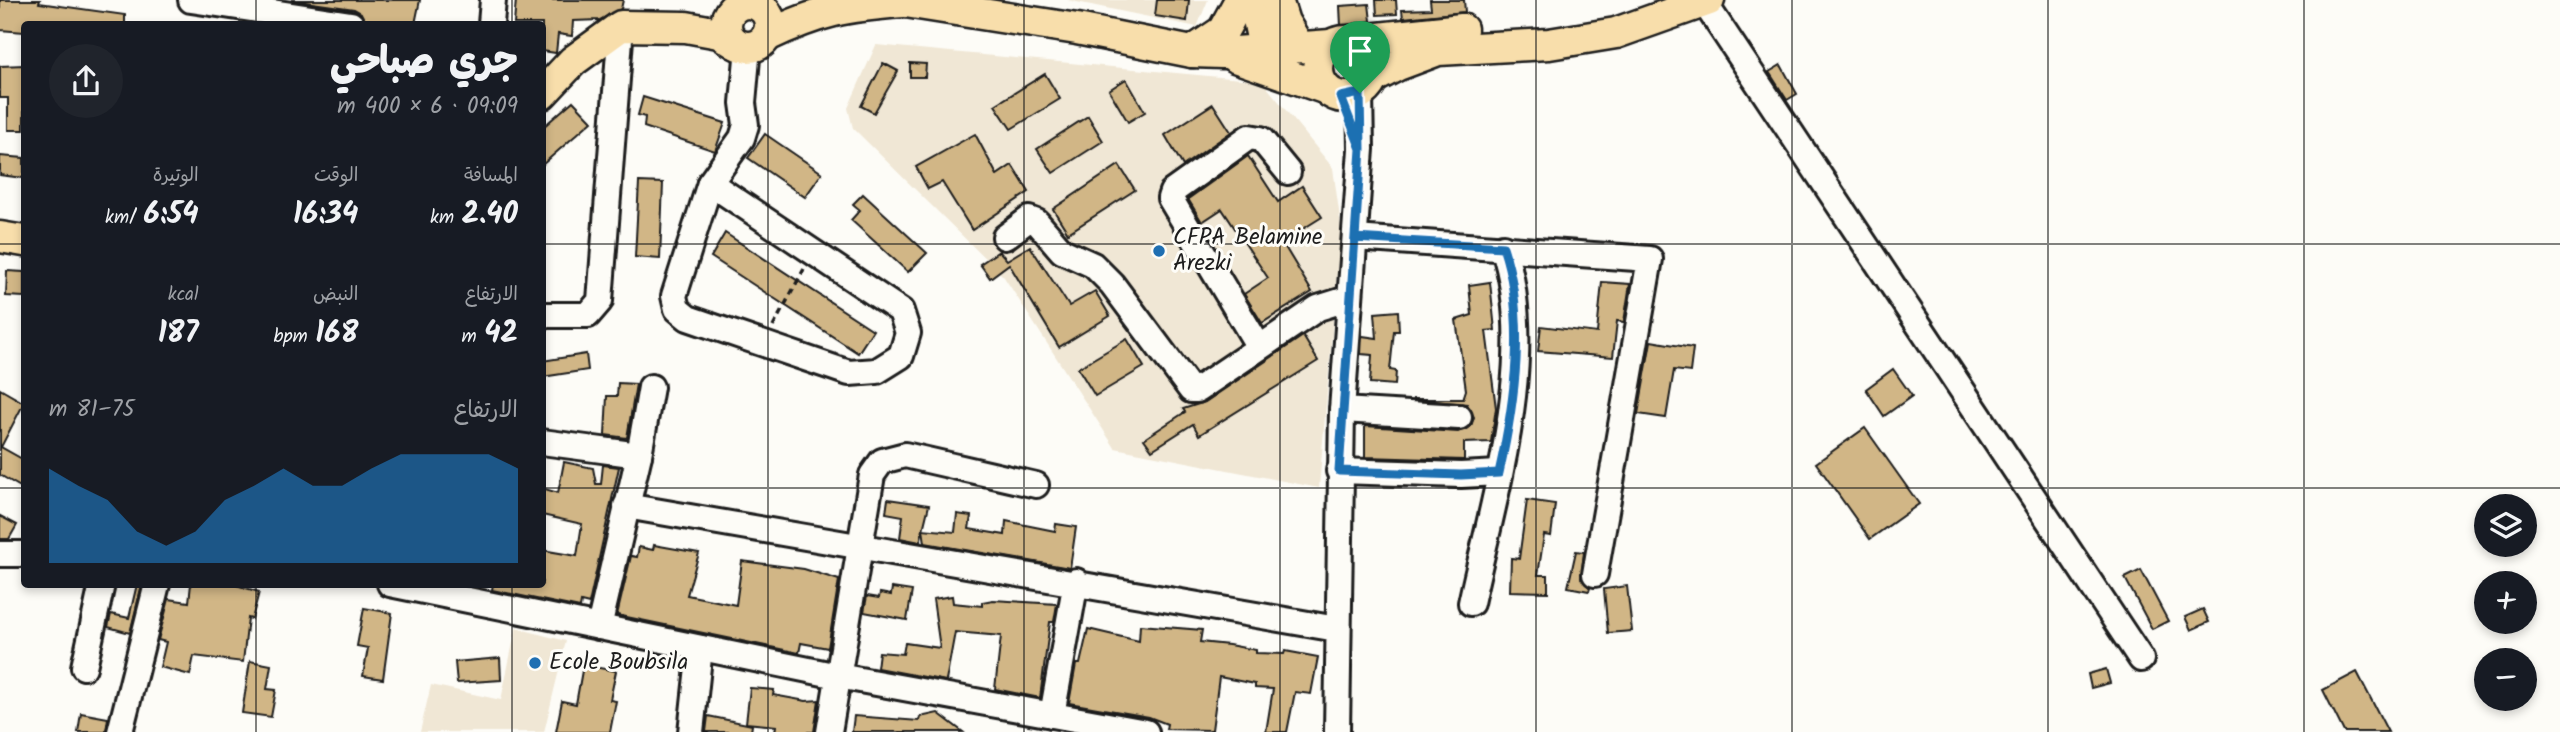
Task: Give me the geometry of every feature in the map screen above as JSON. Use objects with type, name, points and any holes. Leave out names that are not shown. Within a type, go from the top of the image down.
[{"type":"main road","points":[[1192,52],[1223,32],[1240,0]]},
{"type":"main road","points":[[1254,0],[1265,59]]},
{"type":"main road","points":[[1277,0],[1284,22],[1298,47]]},
{"type":"main road","points":[[1265,59],[1298,47],[1578,21],[1613,15],[1662,0]]},
{"type":"main road","points":[[546,90],[572,61],[632,25],[725,2],[753,1],[766,12],[770,29],[750,42]]},
{"type":"main road","points":[[632,25],[687,27],[750,42],[808,16],[832,9],[899,1],[1077,29],[1192,52],[1265,59],[1350,89],[1398,65],[1438,50],[1549,44],[1616,33],[1706,1]]},
{"type":"main road","points":[[1340,43],[1367,50],[1372,59],[1350,89],[1317,69],[1324,51],[1340,43]]},
{"type":"main road","points":[[0,237],[21,240]]},
{"type":"street","points":[[191,0],[317,10],[344,21]]},
{"type":"street","points":[[491,21],[493,0]]},
{"type":"street","points":[[1706,1],[2141,659]]},
{"type":"street","points":[[546,315],[588,315],[600,301],[632,25]]},
{"type":"street","points":[[710,183],[901,311],[908,333],[901,356],[877,371],[849,373],[688,318],[677,309],[674,296],[710,183],[742,138],[746,125],[743,103],[750,42]]},
{"type":"street","points":[[1337,732],[1339,471],[1361,149],[1350,89]]},
{"type":"street","points":[[1259,348],[1170,198],[1172,191],[1249,137],[1261,139],[1288,172]]},
{"type":"street","points":[[1005,237],[1029,219],[1037,222],[1062,251],[1093,265],[1112,284],[1191,390],[1197,390],[1318,308],[1350,298]]},
{"type":"street","points":[[1355,238],[1650,259],[1595,574]]},
{"type":"street","points":[[1471,603],[1510,422],[1515,365],[1512,274],[1503,247]]},
{"type":"street","points":[[599,627],[639,455],[651,387]]},
{"type":"street","points":[[1342,410],[1459,417]]},
{"type":"street","points":[[546,443],[639,455]]},
{"type":"street","points":[[829,732],[872,475],[889,457],[905,455],[1036,485]]},
{"type":"street","points":[[1339,471],[1461,475],[1499,473]]},
{"type":"street","points":[[626,506],[1337,629]]},
{"type":"street","points":[[0,554],[21,554]]},
{"type":"street","points":[[1052,715],[1076,582]]},
{"type":"street","points":[[84,667],[101,588]]},
{"type":"street","points":[[120,732],[156,588]]},
{"type":"street","points":[[409,588],[838,677],[1146,732]]},
{"type":"street","points":[[691,732],[700,648]]},
{"type":"path","points":[[764,344],[813,251]]},
{"type":"shaded area","points":[[1067,0],[1208,0],[1197,27]]},
{"type":"shaded area","name":"CFPA Belamine Arezki","points":[[876,45],[1262,81],[1333,168],[1341,226],[1319,488],[1115,448],[1004,277],[853,128],[848,108]]},
{"type":"shaded area","name":"Ecole Boubsila","points":[[516,628],[566,641],[544,732],[420,732],[431,685],[501,700]]},
{"type":"building","points":[[0,0],[40,0],[39,3],[125,15],[125,21],[21,21],[21,32],[0,30]]},
{"type":"building","points":[[291,0],[420,0],[416,21],[364,21],[361,13],[354,9]]},
{"type":"building","points":[[516,0],[623,0],[621,9],[600,20],[573,21],[572,36],[558,34],[556,53],[546,52],[546,21],[514,21]]},
{"type":"building","points":[[1157,0],[1189,0],[1187,21],[1155,16]]},
{"type":"building","points":[[1376,0],[1396,0],[1397,14],[1377,15]]},
{"type":"building","points":[[1430,0],[1464,0],[1465,12],[1403,18],[1402,10],[1431,9]]},
{"type":"building","points":[[1369,4],[1371,21],[1341,26],[1340,6]]},
{"type":"building","points":[[883,63],[898,71],[874,113],[861,106]]},
{"type":"building","points":[[910,63],[926,64],[925,77],[910,77]]},
{"type":"building","points":[[21,65],[21,130],[8,130],[8,98],[0,98],[0,66]]},
{"type":"building","points":[[1781,65],[1797,94],[1787,100],[1769,72]]},
{"type":"building","points":[[1045,74],[1060,99],[1011,129],[995,105]]},
{"type":"building","points":[[1126,79],[1145,112],[1128,122],[1109,90]]},
{"type":"building","points":[[643,97],[725,123],[715,151],[644,127],[645,117],[638,115]]},
{"type":"building","points":[[573,101],[592,121],[546,161],[546,125]]},
{"type":"building","points":[[1213,104],[1231,132],[1183,166],[1165,135]]},
{"type":"building","points":[[1088,116],[1103,141],[1053,173],[1037,149]]},
{"type":"building","points":[[765,134],[822,173],[805,197],[748,158]]},
{"type":"building","points":[[975,134],[997,175],[1012,165],[1029,192],[972,230],[942,182],[928,189],[916,167]]},
{"type":"building","points":[[0,156],[21,158],[21,178],[0,175]]},
{"type":"building","points":[[1248,156],[1278,202],[1302,186],[1322,217],[1282,242],[1312,292],[1262,323],[1244,294],[1268,278],[1222,209],[1202,222],[1188,199]]},
{"type":"building","points":[[1119,165],[1135,190],[1068,233],[1053,209]]},
{"type":"building","points":[[639,182],[663,183],[660,259],[635,257]]},
{"type":"building","points":[[863,194],[927,253],[908,272],[851,220],[860,210],[853,204]]},
{"type":"building","points":[[725,233],[873,330],[858,353],[711,257]]},
{"type":"building","points":[[1030,246],[1069,306],[1095,291],[1110,316],[1059,347],[1009,264],[990,278],[980,264],[999,251],[1007,260]]},
{"type":"building","points":[[7,271],[21,272],[21,297],[6,296]]},
{"type":"building","points":[[1490,282],[1495,330],[1486,331],[1496,408],[1491,442],[1464,443],[1464,460],[1365,457],[1365,426],[1458,432],[1471,426],[1474,417],[1467,404],[1412,399],[1463,399],[1466,390],[1456,320],[1472,315],[1469,285]]},
{"type":"building","points":[[1602,282],[1630,284],[1624,322],[1617,321],[1613,357],[1538,351],[1541,326],[1597,333]]},
{"type":"building","points":[[1398,311],[1399,331],[1394,331],[1390,370],[1396,371],[1395,385],[1370,383],[1372,355],[1361,354],[1362,336],[1377,338],[1375,313]]},
{"type":"building","points":[[1303,336],[1318,361],[1199,435],[1193,424],[1152,450],[1144,439],[1185,412],[1183,409],[1205,402]]},
{"type":"building","points":[[1127,339],[1144,367],[1095,396],[1078,368]]},
{"type":"building","points":[[1651,341],[1693,348],[1690,372],[1674,370],[1666,418],[1638,414]]},
{"type":"building","points":[[586,354],[588,370],[546,376],[546,360]]},
{"type":"building","points":[[1893,369],[1912,396],[1884,416],[1866,389]]},
{"type":"building","points":[[618,383],[636,384],[627,438],[605,435],[607,396],[617,396]]},
{"type":"building","points":[[0,389],[21,401],[21,409],[1,447],[21,458],[21,487],[0,475]]},
{"type":"building","points":[[1865,428],[1919,504],[1870,539],[1816,463]]},
{"type":"building","points":[[564,462],[593,468],[596,484],[601,484],[603,465],[619,467],[589,604],[581,602],[580,608],[492,590],[546,588],[546,551],[577,556],[582,524],[546,516],[546,489],[558,493]]},
{"type":"building","points":[[888,499],[929,505],[920,542],[900,538],[903,516],[886,513]]},
{"type":"building","points":[[1527,500],[1555,504],[1551,536],[1544,535],[1538,575],[1548,575],[1548,592],[1510,591],[1511,558],[1519,559]]},
{"type":"building","points":[[957,514],[971,516],[969,529],[1005,535],[1006,521],[1055,531],[1056,524],[1076,527],[1070,568],[925,543],[923,529],[955,532]]},
{"type":"building","points":[[0,516],[17,525],[9,539],[0,539]]},
{"type":"building","points":[[654,545],[699,553],[687,595],[736,605],[742,561],[804,569],[839,580],[828,648],[801,643],[799,653],[617,615],[631,556],[637,557],[639,547],[653,550]]},
{"type":"building","points":[[1576,551],[1584,552],[1581,578],[1590,588],[1589,591],[1568,587]]},
{"type":"building","points":[[2141,570],[2168,621],[2152,629],[2125,578]]},
{"type":"building","points":[[1627,586],[1632,631],[1608,633],[1604,589]]},
{"type":"building","points":[[136,588],[141,588],[130,633],[108,627],[111,614],[129,618]]},
{"type":"building","points":[[191,588],[246,588],[259,592],[252,619],[248,618],[243,662],[194,656],[190,675],[160,667],[166,642],[158,640],[169,599],[189,602]]},
{"type":"building","points":[[892,588],[912,591],[907,620],[864,612],[867,596],[879,598],[880,593],[891,595]]},
{"type":"building","points":[[952,596],[953,603],[982,606],[982,602],[993,600],[1057,604],[1054,622],[1050,622],[1040,698],[995,689],[1001,636],[955,632],[946,681],[877,668],[879,652],[903,654],[905,643],[940,648],[933,599]]},
{"type":"building","points":[[364,608],[392,613],[383,679],[363,676],[368,648],[357,646]]},
{"type":"building","points":[[2203,609],[2209,622],[2191,630],[2185,617]]},
{"type":"building","points":[[1140,625],[1202,630],[1200,642],[1256,650],[1256,653],[1284,654],[1285,651],[1318,657],[1311,694],[1295,692],[1287,732],[1266,732],[1273,689],[1255,688],[1255,684],[1219,677],[1212,730],[1166,729],[1167,724],[1149,717],[1069,703],[1076,664],[1080,664],[1088,629],[1139,641]]},
{"type":"building","points":[[500,658],[501,680],[457,683],[455,662]]},
{"type":"building","points":[[250,661],[271,665],[267,689],[276,690],[271,717],[242,713]]},
{"type":"building","points":[[583,665],[616,671],[610,700],[616,701],[610,732],[556,732],[562,701],[576,704]]},
{"type":"building","points":[[2106,669],[2110,683],[2091,688],[2088,674]]},
{"type":"building","points":[[2357,672],[2388,732],[2344,732],[2323,690]]},
{"type":"building","points":[[750,688],[774,690],[773,695],[806,701],[819,700],[814,732],[775,732],[776,726],[746,723]]},
{"type":"building","points":[[81,713],[108,718],[106,732],[78,732]]},
{"type":"building","points":[[938,713],[963,732],[852,732],[854,716],[919,721],[920,717]]},
{"type":"building","points":[[708,716],[752,725],[751,732],[706,732]]},
{"type":"place","name":"CFPA Belamine Arezki","points":[[1159,251]]},
{"type":"place","name":"Ecole Boubsila","points":[[535,663]]},
{"type":"route","points":[[1360,93],[1341,97],[1361,149],[1355,238],[1503,247],[1512,274],[1515,365],[1510,422],[1499,473],[1461,475],[1339,471],[1361,149],[1360,93]]}]
